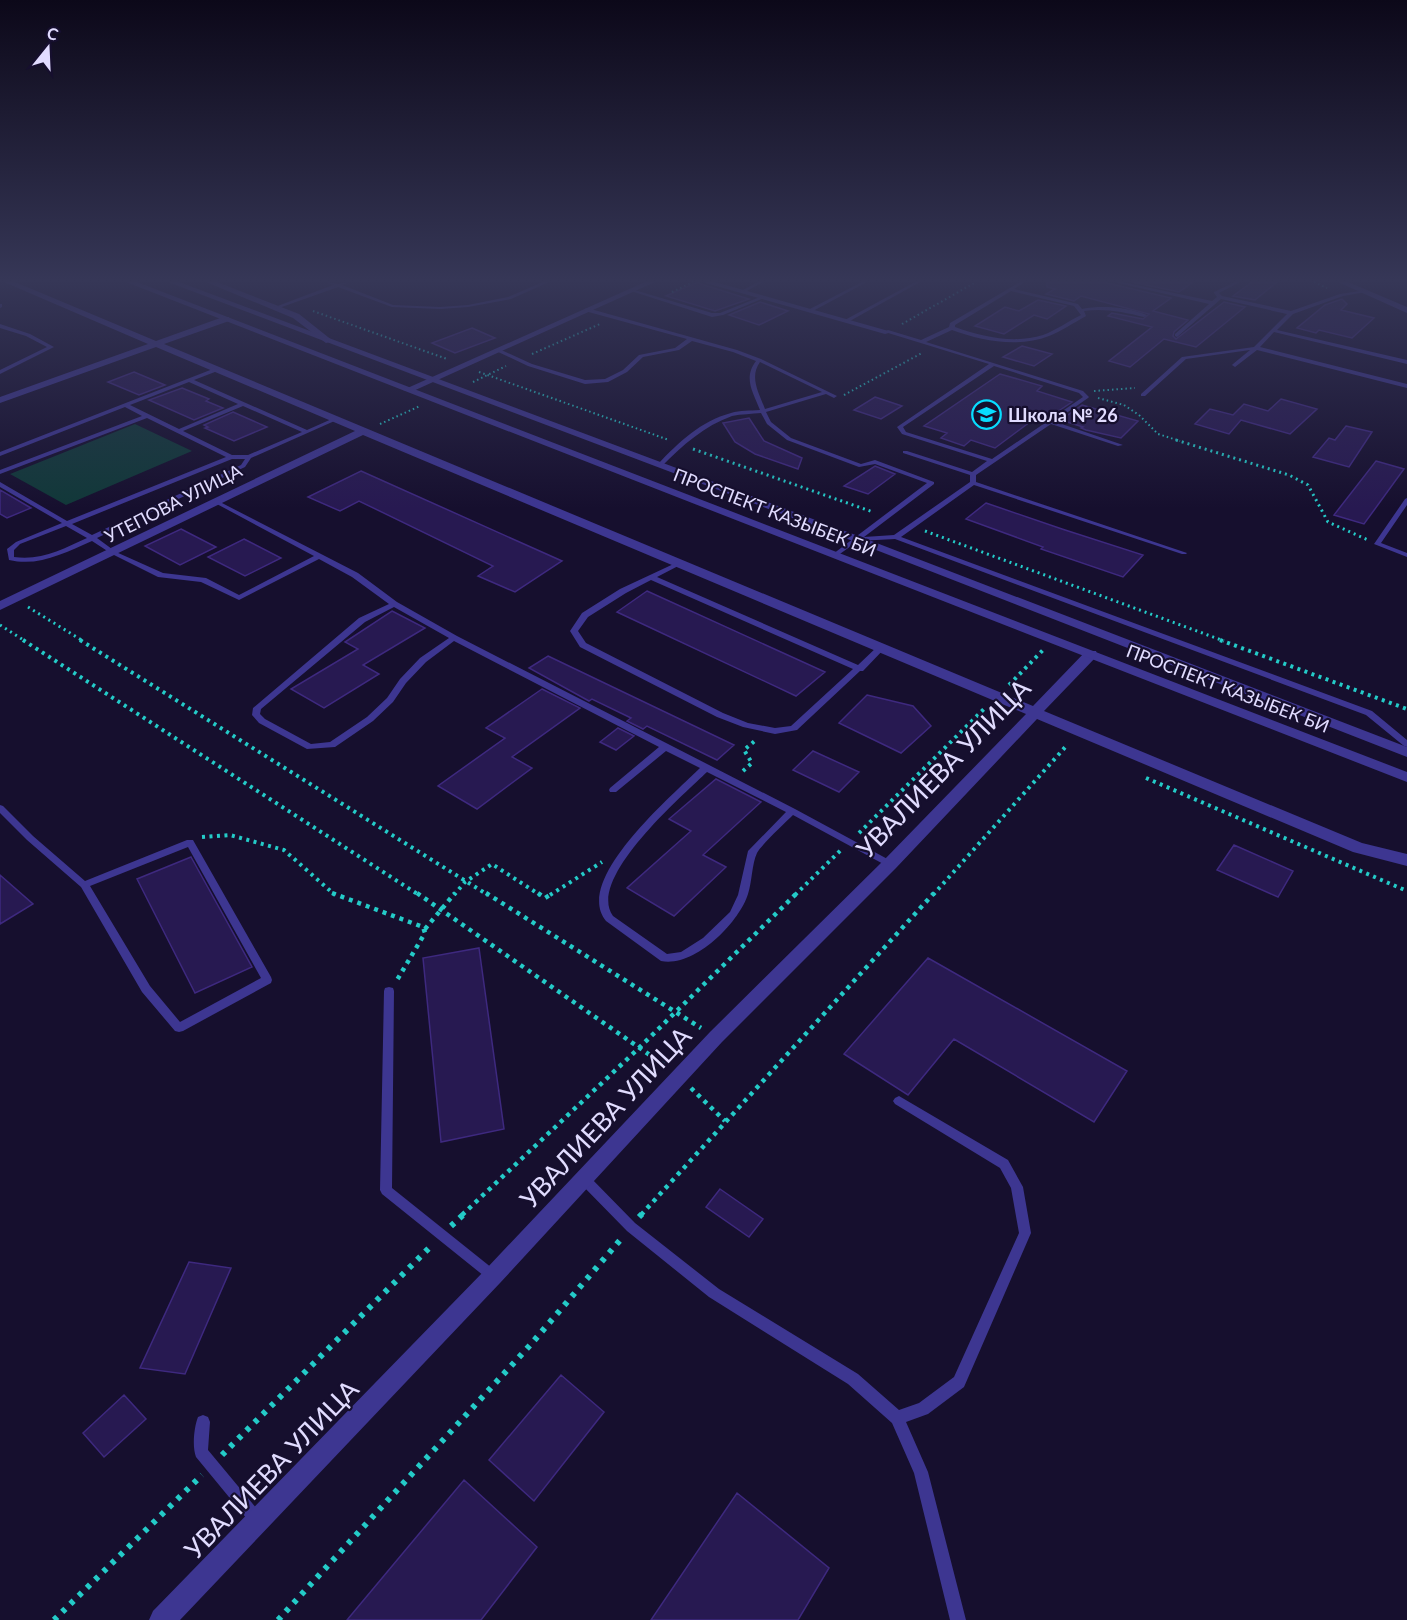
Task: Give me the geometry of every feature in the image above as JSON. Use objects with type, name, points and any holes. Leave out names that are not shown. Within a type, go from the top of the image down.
[{"type":"street","points":[[0,400],[120,358]]},
{"type":"street","points":[[191,358],[996,698],[1358,848],[1407,860]]},
{"type":"street","name":"ПРОСПЕКТ КАЗЫБЕК БИ","points":[[324,358],[1407,777]]},
{"type":"street","name":"ПРОСПЕКТ КАЗЫБЕК БИ","points":[[373,358],[857,539],[1407,752]]},
{"type":"street","points":[[408,390],[480,358]]},
{"type":"street","name":"УТЕПОВА УЛИЦА","points":[[0,606],[17,600],[218,503],[250,484],[363,431]]},
{"type":"street","name":"УВАЛИЕВА УЛИЦА","points":[[162,1620],[493,1276],[716,1037],[890,864],[1032,713],[1091,654]]},
{"type":"lane","points":[[0,372],[29,358]]},
{"type":"lane","points":[[512,358],[585,382],[606,381],[625,371],[639,358]]},
{"type":"lane","points":[[753,358],[834,396]]},
{"type":"lane","points":[[972,358],[1084,394]]},
{"type":"lane","points":[[1143,395],[1187,358]]},
{"type":"lane","points":[[1234,365],[1244,358]]},
{"type":"lane","points":[[1294,358],[1407,386]]},
{"type":"lane","points":[[1388,358],[1407,362]]},
{"type":"lane","points":[[759,360],[753,368],[751,377],[763,411],[769,423],[789,439],[861,466],[875,462],[932,483],[835,555]]},
{"type":"lane","points":[[993,364],[900,428],[904,433],[993,460]]},
{"type":"lane","points":[[0,454],[219,369]]},
{"type":"lane","points":[[189,380],[307,432]]},
{"type":"lane","points":[[660,465],[680,444],[705,426],[733,414],[763,411],[825,393]]},
{"type":"lane","points":[[896,537],[973,483],[974,474],[1052,420],[1084,394]]},
{"type":"lane","points":[[179,431],[243,404]]},
{"type":"lane","points":[[125,405],[231,457]]},
{"type":"lane","points":[[0,472],[147,416]]},
{"type":"lane","points":[[249,457],[243,466],[41,560],[26,562],[11,559],[10,549],[18,543],[231,457],[249,457],[336,419]]},
{"type":"lane","points":[[1052,420],[1053,423],[1120,445]]},
{"type":"lane","points":[[905,452],[974,474]]},
{"type":"lane","points":[[973,483],[1184,553]]},
{"type":"lane","points":[[0,484],[114,553],[161,575],[203,580],[239,598],[320,556]]},
{"type":"lane","points":[[1407,500],[1377,544],[1407,555]]},
{"type":"lane","points":[[218,503],[355,575],[394,604],[454,638],[792,811],[890,864]]},
{"type":"lane","points":[[857,539],[896,537],[1369,713],[1407,744]]},
{"type":"lane","points":[[680,563],[622,591],[585,615],[574,631],[583,645],[720,715],[746,725],[769,730],[794,728],[881,648]]},
{"type":"lane","points":[[651,577],[860,669]]},
{"type":"lane","points":[[394,604],[362,620],[257,708],[256,715],[262,721],[310,747],[332,745],[370,719],[390,700],[402,681],[423,660],[454,638]]},
{"type":"lane","points":[[613,790],[665,747]]},
{"type":"lane","points":[[705,768],[630,843],[606,882],[602,902],[607,915],[665,958],[683,956],[707,941],[734,914],[743,894],[753,851],[792,811]]},
{"type":"lane","points":[[0,808],[30,838],[84,885],[146,989],[179,1028],[267,980],[190,842],[84,885]]},
{"type":"lane","points":[[389,991],[386,1190],[493,1276]]},
{"type":"lane","points":[[897,1418],[923,1409],[958,1382],[1025,1233],[1017,1187],[1004,1164],[899,1101]]},
{"type":"lane","points":[[584,1179],[631,1227],[714,1293],[853,1378],[897,1418],[921,1472],[958,1620]]},
{"type":"lane","points":[[203,1422],[201,1452],[259,1521]]},
{"type":"path","points":[[442,358],[887,517]]},
{"type":"path","points":[[458,389],[522,358]]},
{"type":"path","points":[[834,396],[844,395],[914,358]]},
{"type":"path","points":[[1084,394],[1152,387]]},
{"type":"path","points":[[1084,394],[1125,405],[1147,419],[1158,434],[1289,475],[1308,485],[1328,522],[1377,544]]},
{"type":"path","points":[[363,431],[434,400]]},
{"type":"path","points":[[911,526],[1407,709]]},
{"type":"path","points":[[17,600],[716,1037]]},
{"type":"path","points":[[0,625],[441,909],[640,1047],[680,1077],[724,1121]]},
{"type":"path","points":[[54,1620],[442,1234],[640,1047],[1044,649]]},
{"type":"path","points":[[730,780],[752,763],[744,750],[769,730]]},
{"type":"path","points":[[278,1620],[532,1343],[724,1121],[959,867],[1068,744]]},
{"type":"path","points":[[190,842],[207,835],[230,835],[284,850],[333,894],[425,929]]},
{"type":"path","points":[[389,991],[425,933],[425,929],[465,882],[495,864],[543,898],[548,898],[630,843]]},
{"type":"green space","points":[[135,424],[192,451],[66,505],[10,474]]},
{"type":"building","points":[[1005,358],[1047,358],[1034,366]]},
{"type":"building","points":[[1113,358],[1141,358],[1130,367],[1109,361]]},
{"type":"building","points":[[134,372],[165,385],[139,395],[108,382]]},
{"type":"building","points":[[1000,374],[1042,386],[1037,391],[1072,402],[1051,416],[1042,413],[995,448],[971,440],[964,446],[941,438],[947,433],[924,426]]},
{"type":"building","points":[[182,388],[209,399],[206,401],[223,408],[194,420],[149,400]]},
{"type":"building","points":[[875,397],[902,406],[881,419],[854,410]]},
{"type":"building","points":[[1281,399],[1317,409],[1290,434],[1241,420],[1229,434],[1195,424],[1210,409],[1233,415],[1244,404],[1268,411]]},
{"type":"building","points":[[1082,405],[1138,421],[1121,438],[1086,430],[1061,420]]},
{"type":"building","points":[[233,412],[267,427],[234,441],[205,428],[208,427],[204,425]]},
{"type":"building","points":[[749,418],[764,441],[802,458],[798,469],[755,454],[735,442],[723,423]]},
{"type":"building","points":[[1346,426],[1372,432],[1349,467],[1313,457],[1329,438],[1335,440]]},
{"type":"building","points":[[1376,461],[1404,469],[1364,524],[1334,515]]},
{"type":"building","points":[[875,466],[895,474],[868,494],[844,486]]},
{"type":"building","points":[[361,471],[562,561],[515,592],[478,576],[493,566],[359,501],[340,511],[308,497]]},
{"type":"building","points":[[0,490],[31,508],[7,518],[0,514]]},
{"type":"building","points":[[986,503],[1143,555],[1123,577],[1041,549],[1043,547],[966,519]]},
{"type":"building","points":[[181,529],[216,547],[180,565],[145,546]]},
{"type":"building","points":[[244,539],[281,558],[245,576],[208,557]]},
{"type":"building","points":[[647,591],[825,672],[796,696],[617,612]]},
{"type":"building","points":[[392,611],[425,628],[363,665],[379,674],[324,708],[291,689],[358,649],[345,642]]},
{"type":"building","points":[[548,656],[734,745],[717,760],[647,726],[643,729],[627,721],[631,718],[592,699],[589,701],[529,668]]},
{"type":"building","points":[[542,689],[580,708],[512,757],[532,768],[477,809],[438,786],[505,738],[486,728]]},
{"type":"building","points":[[867,695],[913,706],[931,726],[901,753],[839,723]]},
{"type":"building","points":[[618,728],[634,736],[616,750],[600,742]]},
{"type":"building","points":[[813,751],[859,772],[839,792],[793,770]]},
{"type":"building","points":[[716,779],[761,802],[703,855],[726,867],[674,916],[627,888],[691,831],[669,819]]},
{"type":"building","points":[[1234,845],[1293,871],[1278,897],[1217,870]]},
{"type":"building","points":[[191,857],[252,967],[195,993],[137,879]]},
{"type":"building","points":[[0,875],[33,904],[0,924]]},
{"type":"building","points":[[479,948],[504,1129],[441,1142],[423,958]]},
{"type":"building","points":[[928,958],[1127,1071],[1094,1122],[954,1039],[908,1095],[844,1054]]},
{"type":"building","points":[[720,1189],[763,1219],[749,1237],[706,1207]]},
{"type":"building","points":[[189,1262],[231,1268],[185,1374],[140,1368]]},
{"type":"building","points":[[561,1375],[604,1412],[534,1501],[489,1460]]},
{"type":"building","points":[[124,1395],[146,1419],[104,1457],[83,1433]]},
{"type":"building","points":[[464,1480],[537,1547],[481,1620],[347,1620]]},
{"type":"building","points":[[737,1493],[829,1568],[798,1620],[651,1620]]},
{"type":"place","name":"Школа № 26","points":[[987,415]]}]
